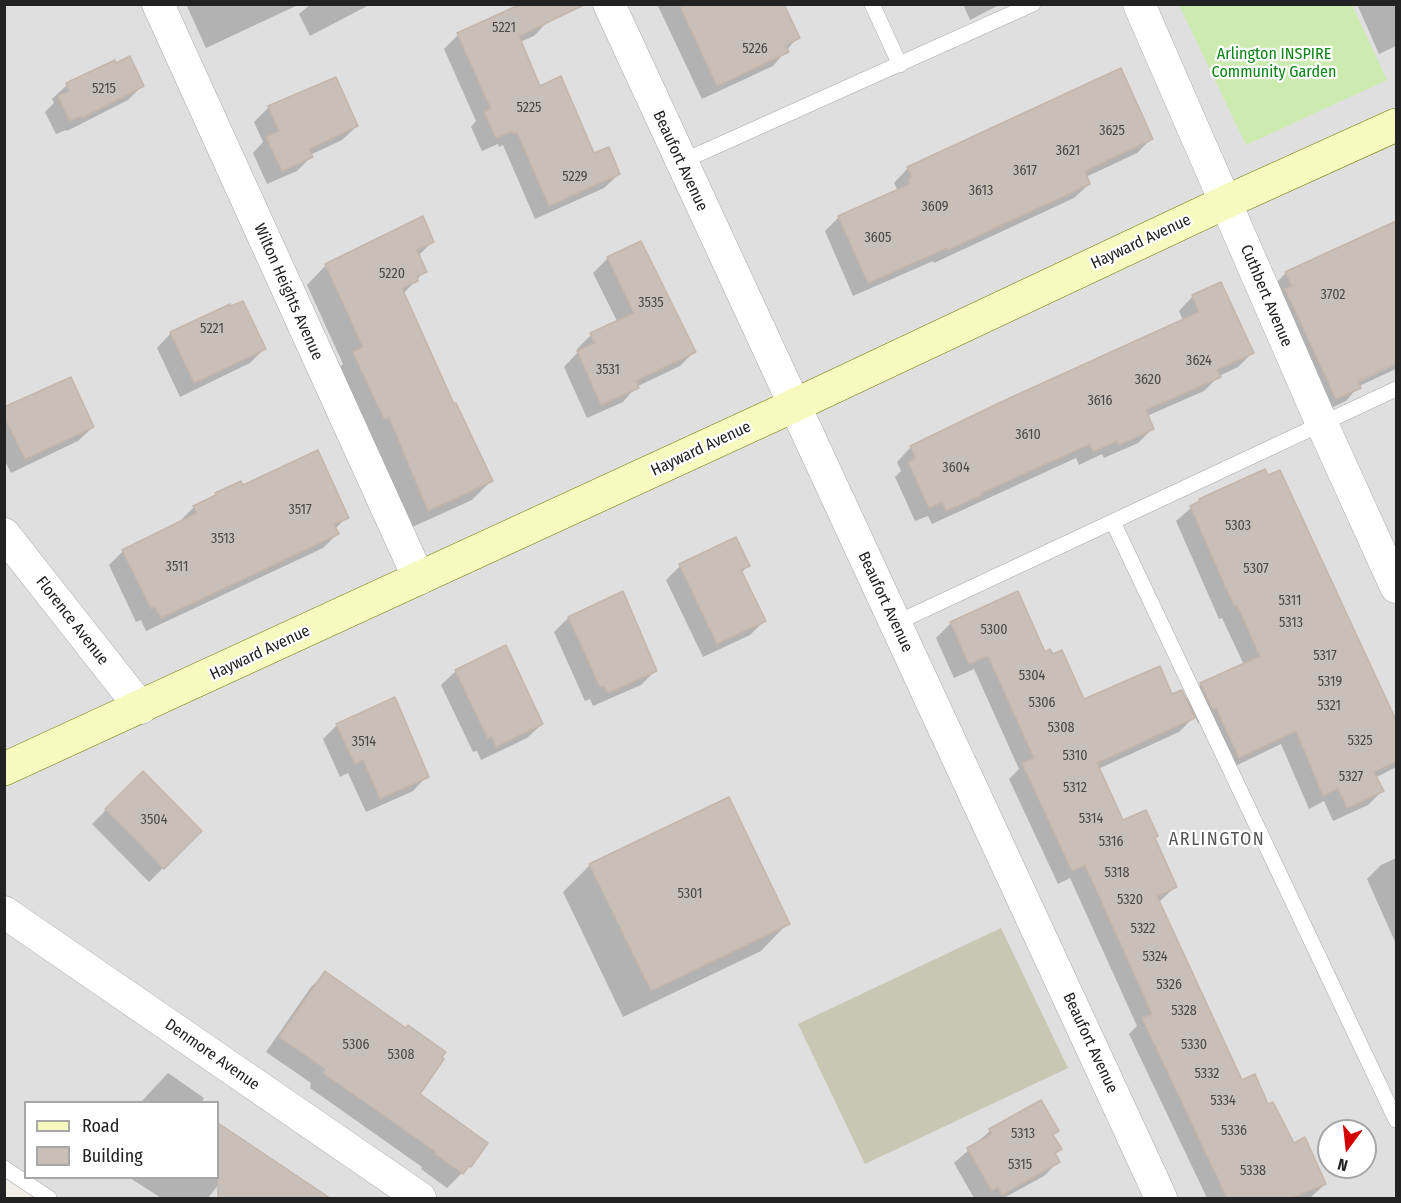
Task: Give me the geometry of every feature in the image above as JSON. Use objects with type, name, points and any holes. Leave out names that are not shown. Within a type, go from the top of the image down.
[{"type":"street","name":"Wilton Heights Avenue","points":[[158,4],[419,579]]},
{"type":"street","name":"Beaufort Avenue","points":[[609,4],[1161,1198]]},
{"type":"street","name":"Cuthbert Avenue","points":[[1139,4],[1322,424],[1396,587]]},
{"type":"street","name":"Hayward Avenue","points":[[4,769],[141,708],[1396,125]]},
{"type":"street","name":"Florence Avenue","points":[[4,534],[141,708]]},
{"type":"street","name":"Denmore Avenue","points":[[4,912],[420,1198]]},
{"type":"lane","points":[[872,4],[900,65]]},
{"type":"lane","points":[[681,162],[1033,4]]},
{"type":"lane","points":[[896,623],[1396,389]]},
{"type":"lane","points":[[1113,522],[1396,1120]]},
{"type":"lane","points":[[4,1168],[49,1198]]},
{"type":"shaded area","points":[[5,5],[1396,5],[1396,1198],[50,1198],[5,1167]]},
{"type":"shaded area","points":[[1001,928],[1068,1068],[865,1164],[798,1024]]},
{"type":"green space","name":"Arlington INSPIRE Community Garden","points":[[1179,5],[1352,5],[1387,80],[1246,145]]},
{"type":"building","points":[[521,4],[586,4],[519,36],[540,86],[561,76],[594,153],[609,147],[620,174],[549,206],[517,132],[514,134],[512,131],[496,138],[484,112],[491,109],[457,33]]},
{"type":"building","points":[[679,4],[784,4],[800,38],[786,45],[789,52],[717,86]]},
{"type":"building","points":[[130,56],[144,86],[82,118],[81,116],[70,121],[58,96],[69,91],[66,83],[115,60],[116,63]]},
{"type":"building","points":[[1121,68],[1153,139],[1085,171],[1090,184],[948,250],[947,248],[868,283],[838,216],[910,184],[908,179],[912,177],[907,167]]},
{"type":"building","points":[[336,77],[358,126],[309,149],[313,157],[282,171],[266,137],[279,131],[268,106]]},
{"type":"building","points":[[423,216],[434,242],[417,250],[427,272],[417,276],[418,281],[402,288],[454,404],[456,403],[493,481],[428,511],[389,417],[384,419],[353,352],[363,347],[325,264]]},
{"type":"building","points":[[1396,221],[1396,363],[1358,381],[1361,388],[1336,399],[1285,289],[1292,286],[1285,272]]},
{"type":"building","points":[[641,241],[696,352],[636,381],[639,388],[601,405],[577,351],[595,343],[590,333],[634,313],[607,257]]},
{"type":"building","points":[[1221,282],[1254,353],[1217,370],[1221,377],[1146,410],[1154,429],[1119,445],[1117,441],[1093,452],[1090,444],[946,511],[942,502],[929,508],[908,462],[916,458],[910,446],[1199,312],[1192,295]]},
{"type":"building","points":[[243,301],[266,349],[194,383],[170,332],[230,304],[231,306]]},
{"type":"building","points":[[71,377],[94,427],[25,459],[4,416],[4,407]]},
{"type":"building","points":[[318,450],[349,518],[334,524],[339,534],[161,618],[155,607],[151,609],[122,550],[197,513],[193,506],[216,495],[215,493],[241,481],[243,485]]},
{"type":"building","points":[[1265,469],[1268,475],[1280,470],[1396,720],[1396,762],[1374,772],[1384,791],[1347,808],[1338,788],[1323,796],[1296,731],[1239,758],[1216,708],[1213,710],[1200,683],[1260,656],[1237,605],[1234,606],[1190,506],[1200,501],[1199,499]]},
{"type":"building","points":[[736,537],[750,566],[741,570],[766,621],[717,644],[679,564]]},
{"type":"building","points":[[623,591],[657,671],[608,693],[604,686],[600,687],[568,617]]},
{"type":"building","points":[[1018,591],[1045,652],[1050,649],[1053,654],[1062,650],[1084,699],[1160,666],[1172,694],[1182,690],[1195,718],[1097,763],[1123,820],[1146,810],[1158,836],[1155,838],[1177,887],[1157,896],[1242,1080],[1255,1074],[1268,1104],[1273,1102],[1294,1143],[1305,1137],[1317,1164],[1317,1179],[1324,1179],[1326,1184],[1291,1198],[1227,1198],[1142,1018],[1152,1014],[1085,865],[1072,871],[1022,763],[1034,758],[988,656],[969,664],[950,622]]},
{"type":"building","points":[[506,645],[543,724],[496,747],[492,737],[488,739],[455,670]]},
{"type":"building","points":[[395,697],[429,777],[380,799],[363,760],[355,764],[336,724]]},
{"type":"building","points":[[143,771],[202,831],[164,869],[105,809]]},
{"type":"building","points":[[729,797],[790,924],[651,991],[589,864]]},
{"type":"building","points":[[325,971],[406,1028],[408,1025],[446,1052],[442,1057],[444,1059],[420,1094],[488,1143],[471,1167],[469,1166],[463,1174],[435,1154],[436,1152],[323,1073],[325,1069],[279,1037]]},
{"type":"building","points":[[1041,1100],[1059,1131],[1053,1135],[1062,1149],[1055,1153],[1060,1162],[1002,1195],[998,1187],[992,1191],[967,1148],[992,1134],[989,1129]]},
{"type":"building","points":[[219,1124],[330,1198],[218,1198]]},
{"type":"district","name":"ARLINGTON","points":[[1217,840]]}]
